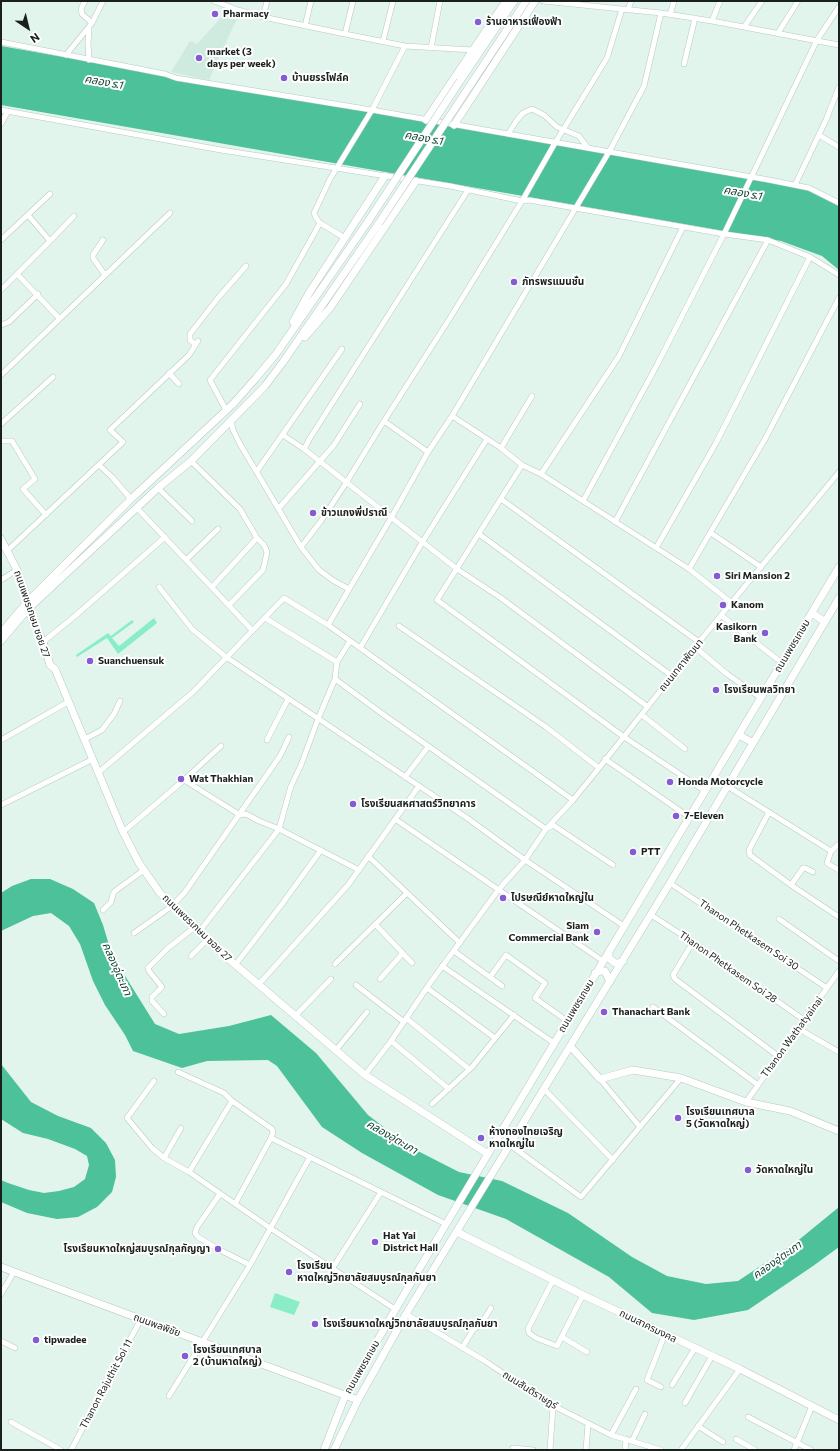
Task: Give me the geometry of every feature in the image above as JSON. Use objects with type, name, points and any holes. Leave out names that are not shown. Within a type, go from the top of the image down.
[{"type":"main road","points":[[426,120],[506,1]]},
{"type":"main road","points":[[1,633],[132,499],[226,410],[276,354],[370,220],[514,1]]},
{"type":"main road","points":[[1,641],[28,605],[158,488],[191,461],[265,386],[379,223],[526,1]]},
{"type":"main road","points":[[454,125],[535,1]]},
{"type":"main road","points":[[276,354],[309,293],[385,176]]},
{"type":"main road","points":[[283,362],[330,308],[416,181]]},
{"type":"main road","name":"ถนนเพชรเกษม ซอย 27","points":[[1,539],[17,570],[50,665],[55,669],[123,832],[139,863],[160,893],[207,940],[365,1075],[486,1156]]},
{"type":"main road","name":"ถนนเพชรเกษม","points":[[324,1450],[345,1396],[486,1156],[839,567]]},
{"type":"main road","name":"ถนนเพชรเกษม","points":[[334,1450],[358,1400],[406,1314],[466,1219],[497,1165],[670,883],[839,598]]},
{"type":"main road","points":[[812,613],[825,622]]},
{"type":"main road","points":[[739,734],[752,743]]},
{"type":"main road","points":[[609,951],[609,958],[615,963],[618,964],[623,960]]},
{"type":"main road","points":[[596,973],[605,971],[610,982]]},
{"type":"main road","points":[[571,1046],[600,1079],[633,1070],[681,1078],[746,1102],[790,1111],[839,1130]]},
{"type":"main road","name":"ถนนสาครมงคล","points":[[457,1232],[553,1280],[740,1369],[839,1420]]},
{"type":"main road","name":"ถนนพลพิชัย","points":[[1,1267],[358,1400]]},
{"type":"street","points":[[85,1],[81,9],[82,14],[92,23]]},
{"type":"street","points":[[66,55],[89,29],[103,1]]},
{"type":"street","points":[[214,1],[228,3],[238,10],[263,18],[405,46],[473,50]]},
{"type":"street","points":[[263,18],[267,1]]},
{"type":"street","points":[[305,26],[311,1]]},
{"type":"street","points":[[345,34],[353,1]]},
{"type":"street","points":[[383,41],[393,1]]},
{"type":"street","points":[[431,48],[440,1]]},
{"type":"street","points":[[543,1],[591,4],[628,10],[670,14],[839,45]]},
{"type":"street","points":[[628,10],[631,1]]},
{"type":"street","points":[[670,14],[674,1]]},
{"type":"street","points":[[712,21],[720,1]]},
{"type":"street","points":[[744,27],[762,1]]},
{"type":"street","points":[[778,33],[798,1]]},
{"type":"street","points":[[583,501],[658,363],[724,234],[726,226],[817,40],[839,7]]},
{"type":"street","points":[[301,546],[321,521],[346,483],[522,201],[555,143],[607,58],[622,9]]},
{"type":"street","points":[[328,625],[428,452],[452,416],[609,152],[644,86],[661,13]]},
{"type":"street","points":[[684,64],[695,18]]},
{"type":"street","points":[[89,29],[89,60]]},
{"type":"street","points":[[1,42],[165,74],[176,78],[372,110],[795,185],[809,188],[839,204]]},
{"type":"street","points":[[345,238],[320,223],[314,213],[336,169],[372,110],[405,46]]},
{"type":"street","points":[[795,185],[826,120],[839,87]]},
{"type":"street","points":[[1,110],[221,150],[416,181],[522,201],[529,200],[577,206],[683,227],[768,240],[810,257],[839,275]]},
{"type":"street","points":[[508,134],[523,113],[532,110],[544,115],[556,127],[563,131],[579,136],[588,148]]},
{"type":"street","points":[[1,124],[8,111]]},
{"type":"street","points":[[819,135],[839,147]]},
{"type":"street","points":[[304,449],[468,190]]},
{"type":"street","points":[[1,240],[50,194]]},
{"type":"street","points":[[1,375],[170,212]]},
{"type":"street","points":[[28,215],[50,241]]},
{"type":"street","points":[[1,290],[74,216]]},
{"type":"street","points":[[226,410],[210,380],[286,284],[320,223]]},
{"type":"street","points":[[541,474],[619,356],[683,227]]},
{"type":"street","points":[[103,240],[93,255],[93,258],[105,275]]},
{"type":"street","points":[[615,522],[768,240]]},
{"type":"street","points":[[656,548],[716,443],[810,257]]},
{"type":"street","points":[[8,550],[123,442],[110,430],[189,355],[196,342],[190,340],[190,334],[218,298],[246,266]]},
{"type":"street","points":[[17,274],[38,294],[59,318]]},
{"type":"street","points":[[1,325],[9,322],[38,294]]},
{"type":"street","points":[[689,569],[765,439],[839,298]]},
{"type":"street","points":[[257,472],[342,349]]},
{"type":"street","points":[[169,373],[179,384]]},
{"type":"street","points":[[1,424],[53,376]]},
{"type":"street","points":[[501,448],[532,396]]},
{"type":"street","points":[[279,508],[334,445],[360,404]]},
{"type":"street","points":[[452,416],[501,448],[522,465],[541,474],[689,569],[732,602]]},
{"type":"street","points":[[231,420],[233,430],[301,546],[319,570],[334,581],[349,588]]},
{"type":"street","points":[[384,421],[428,452]]},
{"type":"street","points":[[283,435],[304,449],[457,569],[501,598],[648,708]]},
{"type":"street","points":[[360,648],[423,541],[487,439]]},
{"type":"street","points":[[1,441],[12,441],[35,479],[23,489],[46,515]]},
{"type":"street","points":[[191,461],[240,509],[267,552],[263,570],[229,605]]},
{"type":"street","points":[[99,465],[132,499]]},
{"type":"street","points":[[522,465],[436,600],[624,737],[705,791]]},
{"type":"street","name":"ถนนเทศาพัฒนา","points":[[365,1075],[391,1041],[442,966],[499,890],[525,860],[546,829],[573,800],[648,708],[699,642],[722,616],[839,472]]},
{"type":"street","points":[[158,488],[192,520]]},
{"type":"street","points":[[501,499],[699,642]]},
{"type":"street","points":[[137,508],[252,630]]},
{"type":"street","points":[[186,560],[218,529]]},
{"type":"street","points":[[711,533],[761,567]]},
{"type":"street","points":[[479,534],[672,676]]},
{"type":"street","points":[[43,642],[165,537]]},
{"type":"street","points":[[212,587],[258,538]]},
{"type":"street","points":[[1,580],[17,570]]},
{"type":"street","points":[[159,587],[192,629],[226,657],[624,926]]},
{"type":"street","points":[[99,772],[193,692],[284,598],[328,625],[573,800]]},
{"type":"street","points":[[722,616],[782,663]]},
{"type":"street","points":[[266,618],[337,662]]},
{"type":"street","points":[[399,626],[546,727],[599,768]]},
{"type":"street","points":[[164,1014],[152,1001],[152,997],[162,987],[148,968],[168,948],[197,929],[279,829],[291,786],[301,765],[335,679],[337,662],[350,642]]},
{"type":"street","points":[[695,647],[727,674],[761,698]]},
{"type":"street","points":[[335,679],[546,829],[553,825],[613,865]]},
{"type":"street","points":[[267,740],[288,699]]},
{"type":"street","points":[[85,739],[102,730],[114,714],[120,701]]},
{"type":"street","points":[[1,740],[68,702]]},
{"type":"street","points":[[642,715],[685,749]]},
{"type":"street","points":[[134,933],[172,906],[188,887],[240,815],[280,756],[290,737]]},
{"type":"street","points":[[123,832],[221,746]]},
{"type":"street","points":[[405,777],[428,746]]},
{"type":"street","points":[[1,805],[93,759]]},
{"type":"street","points":[[605,759],[689,817]]},
{"type":"street","points":[[184,780],[240,815],[246,814],[279,829],[359,870]]},
{"type":"street","points":[[259,984],[348,885],[419,786]]},
{"type":"street","points":[[727,786],[831,851]]},
{"type":"street","points":[[769,812],[749,852],[752,857],[839,917]]},
{"type":"street","points":[[395,819],[603,960]]},
{"type":"street","points":[[839,844],[831,851],[827,863],[839,870]]},
{"type":"street","points":[[236,964],[321,850]]},
{"type":"street","points":[[368,856],[460,943]]},
{"type":"street","points":[[791,885],[803,868],[813,872]]},
{"type":"street","points":[[103,910],[111,902],[115,891],[144,870]]},
{"type":"street","name":"Thanon Phetkasem Soi 30","points":[[670,883],[827,988]]},
{"type":"street","points":[[335,964],[407,893]]},
{"type":"street","name":"Thanon Phetkasem Soi 28","points":[[650,915],[693,942],[804,1020]]},
{"type":"street","points":[[779,919],[839,961]]},
{"type":"street","points":[[375,924],[412,963]]},
{"type":"street","points":[[191,956],[207,940]]},
{"type":"street","points":[[693,942],[673,975],[675,979],[778,1056]]},
{"type":"street","points":[[454,951],[502,986]]},
{"type":"street","points":[[380,979],[403,953]]},
{"type":"street","points":[[490,977],[506,955],[545,983],[535,998],[567,1021]]},
{"type":"street","points":[[442,966],[554,1043]]},
{"type":"street","name":"Thanon Wathatyainai","points":[[746,1102],[839,971]]},
{"type":"street","points":[[295,1016],[331,979]]},
{"type":"street","points":[[356,985],[470,1069]]},
{"type":"street","points":[[427,988],[495,1038]]},
{"type":"street","points":[[653,1007],[758,1085]]},
{"type":"street","points":[[336,1050],[367,1012]]},
{"type":"street","points":[[432,1104],[470,1069],[514,1015]]},
{"type":"street","points":[[799,1029],[839,1052]]},
{"type":"street","points":[[391,1041],[449,1089]]},
{"type":"street","points":[[178,1072],[224,1093],[232,1101],[272,1129],[273,1132],[271,1138],[235,1204]]},
{"type":"street","points":[[510,1145],[581,1197],[681,1078]]},
{"type":"street","points":[[600,1079],[640,1127]]},
{"type":"street","points":[[154,1081],[127,1118],[152,1148],[164,1158],[189,1172],[332,1269],[396,1309]]},
{"type":"street","points":[[544,1089],[613,1160]]},
{"type":"street","points":[[189,1172],[232,1101]]},
{"type":"street","points":[[164,1158],[181,1128]]},
{"type":"street","points":[[271,1138],[446,1224]]},
{"type":"street","points":[[169,1396],[204,1342],[250,1265],[310,1157]]},
{"type":"street","points":[[332,1269],[381,1192]]},
{"type":"street","points":[[220,1194],[197,1227],[195,1233],[198,1237],[218,1249],[250,1265]]},
{"type":"street","points":[[1,1294],[14,1272]]},
{"type":"street","points":[[553,1280],[528,1329],[529,1333],[536,1338],[557,1346],[583,1294]]},
{"type":"street","points":[[462,1348],[473,1330],[481,1324],[491,1308]]},
{"type":"street","name":"ถนนสันติราษฎร์","points":[[406,1314],[553,1406],[611,1435],[661,1450]]},
{"type":"street","name":"Thanon Rajuthit Soi 11","points":[[71,1450],[141,1319]]},
{"type":"street","points":[[661,1387],[647,1380],[665,1334]]},
{"type":"street","points":[[562,1336],[587,1352]]},
{"type":"street","points":[[1,1341],[15,1348]]},
{"type":"street","points":[[672,1385],[695,1348]]},
{"type":"street","points":[[685,1403],[712,1356]]},
{"type":"street","points":[[681,1450],[740,1369]]},
{"type":"street","points":[[611,1435],[636,1389]]},
{"type":"street","points":[[550,1450],[553,1406]]},
{"type":"street","points":[[794,1450],[812,1406]]},
{"type":"street","points":[[632,1441],[645,1414]]},
{"type":"street","points":[[748,1417],[811,1450]]},
{"type":"street","points":[[11,1422],[60,1450]]},
{"type":"street","points":[[586,1450],[588,1424]]},
{"type":"street","points":[[698,1426],[723,1442]]},
{"type":"street","points":[[625,1450],[626,1439]]},
{"type":"street","points":[[736,1439],[755,1450]]},
{"type":"street","points":[[513,1450],[513,1448],[533,1450]]},
{"type":"shaded area","name":"market (3 days per week)","points":[[227,11],[239,16],[209,80],[171,72],[190,41],[197,44]]},
{"type":"shaded area","points":[[154,618],[157,623],[118,654],[107,638],[77,657],[76,655],[108,633],[111,636],[132,620],[134,622],[112,638],[119,646]]},
{"type":"shaded area","points":[[275,1293],[300,1302],[294,1315],[270,1307]]},
{"type":"water","name":"คลอง ร.1","points":[[1,46],[806,189],[839,206],[839,270],[822,256],[781,241],[1,105]]},
{"type":"water","name":"คลองอุ่ตะเภา","points":[[31,879],[50,879],[73,889],[94,903],[103,925],[112,955],[155,1024],[179,1034],[229,1026],[271,1015],[316,1053],[368,1115],[410,1147],[459,1172],[502,1181],[568,1213],[632,1257],[667,1276],[706,1284],[738,1281],[795,1243],[839,1207],[839,1247],[748,1310],[694,1320],[652,1313],[609,1277],[506,1219],[438,1195],[362,1153],[322,1127],[277,1066],[268,1060],[207,1061],[182,1068],[133,1051],[125,1035],[105,1005],[93,981],[80,944],[69,926],[51,913],[33,916],[1,931],[1,893],[12,886]]},
{"type":"water","points":[[1,1064],[31,1102],[58,1116],[91,1128],[106,1143],[115,1160],[116,1177],[112,1192],[97,1207],[78,1217],[57,1219],[27,1213],[1,1202],[1,1180],[29,1190],[44,1193],[59,1191],[74,1187],[85,1179],[89,1165],[87,1156],[75,1149],[48,1139],[23,1133],[1,1119]]},
{"type":"place","name":"Pharmacy","points":[[215,14]]},
{"type":"place","name":"ร้านอาหารเฟื่องฟ้า","points":[[478,22]]},
{"type":"place","name":"market (3 days per week)","points":[[199,58]]},
{"type":"place","name":"บ้านยรรโฟล์ค","points":[[284,78]]},
{"type":"place","name":"ภัทรพรแมนชั่น","points":[[514,282]]},
{"type":"place","name":"ข้าวแกงพี่ปราณี","points":[[313,513]]},
{"type":"place","name":"Siri Mansion 2","points":[[717,576]]},
{"type":"place","name":"Kanom","points":[[723,605]]},
{"type":"place","name":"Kasikorn Bank","points":[[765,633]]},
{"type":"place","name":"Suanchuensuk","points":[[90,661]]},
{"type":"place","name":"โรงเรียนพลวิทยา","points":[[716,690]]},
{"type":"place","name":"Wat Thakhian","points":[[181,779]]},
{"type":"place","name":"Honda Motorcycle","points":[[670,782]]},
{"type":"place","name":"โรงเรียนสหศาสตร์วิทยาคาร","points":[[353,804]]},
{"type":"place","name":"7-Eleven","points":[[676,816]]},
{"type":"place","name":"PTT","points":[[633,852]]},
{"type":"place","name":"ไปรษณีย์หาดใหญ่ใน","points":[[503,898]]},
{"type":"place","name":"Siam Commercial Bank","points":[[597,932]]},
{"type":"place","name":"Thanachart Bank","points":[[604,1012]]},
{"type":"place","name":"โรงเรียนเทศบาล 5 (วัดหาดใหญ่)","points":[[678,1118]]},
{"type":"place","name":"ห้างทองไทยเจริญ หาดใหญ่ใน","points":[[481,1138]]},
{"type":"place","name":"วัดหาดใหญ่ใน","points":[[748,1170]]},
{"type":"place","name":"Hat Yai District Hall","points":[[375,1242]]},
{"type":"place","name":"โรงเรียนหาดใหญ่สมบูรณ์กุลกัญญา","points":[[218,1249]]},
{"type":"place","name":"โรงเรียน หาดใหญ่วิทยาลัยสมบูรณ์กุลกันยา","points":[[289,1272]]},
{"type":"place","name":"โรงเรียนหาดใหญ่วิทยาลัยสมบูรณ์กุลกันยา","points":[[315,1324]]},
{"type":"place","name":"tipwadee","points":[[36,1340]]},
{"type":"place","name":"โรงเรียนเทศบาล 2 (บ้านหาดใหญ่)","points":[[185,1356]]}]
